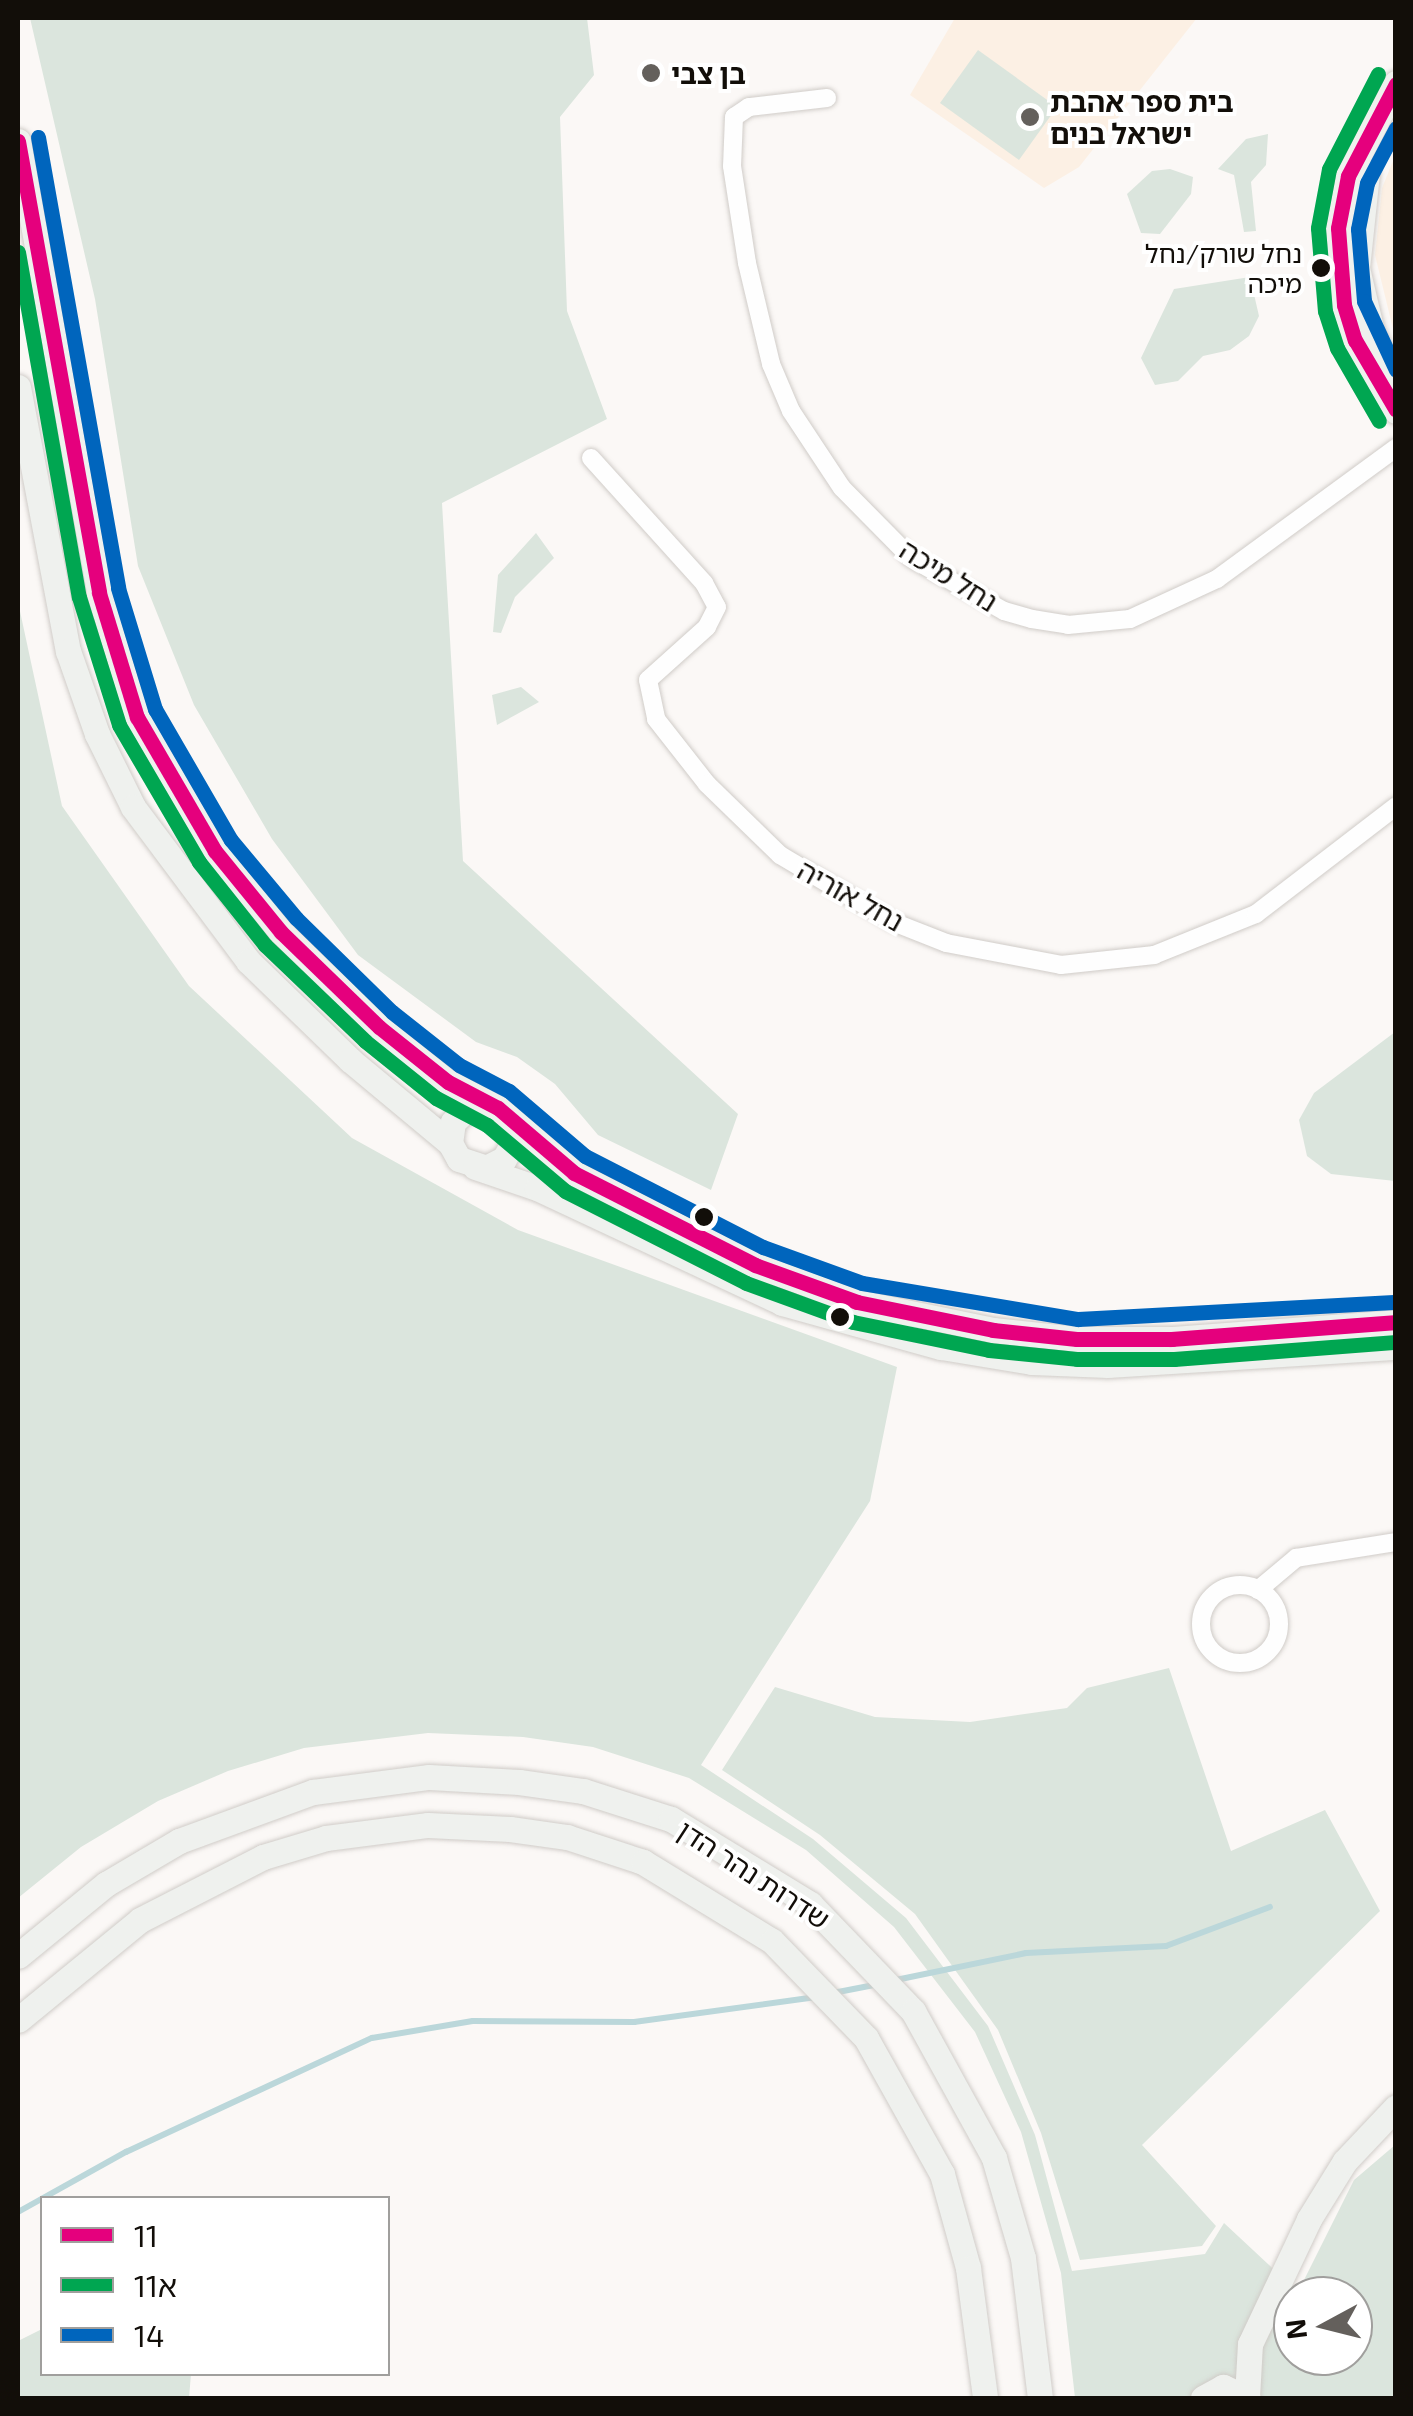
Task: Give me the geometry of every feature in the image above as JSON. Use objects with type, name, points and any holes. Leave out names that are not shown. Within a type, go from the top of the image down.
[{"type":"main road","points":[[1396,82],[1348,176],[1338,228],[1344,305],[1396,410]]},
{"type":"main road","points":[[1396,106],[1364,182],[1357,268],[1372,332],[1396,379]]},
{"type":"main road","points":[[18,141],[99,593],[121,674],[154,751],[215,851],[281,932],[379,1027],[448,1082],[500,1112],[574,1173],[791,1280],[893,1311],[1020,1334],[1117,1340],[1396,1322]]},
{"type":"main road","points":[[18,387],[68,651],[96,734],[133,807],[248,962],[350,1060],[476,1168],[537,1188],[782,1304],[942,1346],[1032,1362],[1108,1365],[1396,1348]]},
{"type":"main road","points":[[450,1143],[460,1112],[500,1112]]},
{"type":"main road","points":[[476,1168],[496,1165],[510,1151],[500,1112]]},
{"type":"main road","name":"שדרות נהר הדן","points":[[18,1956],[106,1884],[179,1841],[313,1792],[429,1778],[518,1782],[583,1791],[671,1819],[810,1904],[914,2011],[994,2158],[1023,2258],[1040,2398]]},
{"type":"main road","name":"שדרות נהר הדן","points":[[18,2020],[140,1920],[263,1856],[326,1838],[428,1825],[510,1830],[567,1837],[643,1862],[772,1941],[866,2038],[942,2174],[968,2268],[984,2398]]},
{"type":"main road","points":[[1230,2395],[1250,2344],[1336,2175],[1396,2107]]},
{"type":"street","name":"נחל מיכה","points":[[827,98],[750,107],[734,116],[732,166],[747,263],[771,364],[791,411],[842,488],[911,558],[1004,611],[1032,619],[1068,625],[1130,619],[1217,579],[1396,448]]},
{"type":"street","name":"נחל אוריה","points":[[591,458],[704,583],[717,607],[707,626],[648,680],[656,720],[707,784],[780,855],[893,922],[946,943],[1061,965],[1154,956],[1256,914],[1396,806]]},
{"type":"street","points":[[1258,1590],[1279,1618],[1268,1652],[1235,1663],[1218,1657],[1203,1636],[1204,1610],[1227,1588],[1258,1590],[1296,1558],[1396,1542]]},
{"type":"shaded area","points":[[30,18],[587,18],[594,75],[560,117],[567,311],[607,419],[442,503],[463,861],[738,1114],[711,1190],[598,1135],[555,1084],[517,1057],[476,1042],[358,955],[272,839],[194,705],[138,566],[95,299]]},
{"type":"shaded area","name":"בית ספר אהבת ישראל בנים","points":[[955,18],[1197,18],[1079,167],[1044,188],[910,95]]},
{"type":"shaded area","points":[[978,50],[1057,107],[1019,160],[940,103]]},
{"type":"shaded area","points":[[1268,134],[1266,165],[1251,182],[1256,231],[1244,232],[1234,175],[1218,169],[1246,139]]},
{"type":"shaded area","points":[[1395,156],[1396,337],[1375,255],[1382,188]]},
{"type":"shaded area","points":[[1170,169],[1193,177],[1191,194],[1160,234],[1141,233],[1127,194],[1152,171]]},
{"type":"shaded area","points":[[1250,277],[1259,316],[1249,336],[1230,350],[1203,356],[1178,381],[1155,385],[1141,358],[1174,289]]},
{"type":"shaded area","points":[[536,533],[554,558],[515,597],[501,633],[493,632],[498,575]]},
{"type":"shaded area","points":[[18,602],[62,806],[189,986],[352,1138],[518,1230],[897,1367],[870,1501],[701,1765],[813,1839],[906,1918],[988,2026],[1035,2135],[1072,2271],[1205,2254],[1224,2223],[1281,2276],[1273,2276],[1273,2376],[1373,2376],[1373,2276],[1306,2276],[1354,2180],[1395,2145],[1395,2398],[1075,2398],[1061,2273],[1021,2132],[975,2032],[894,1927],[806,1850],[689,1778],[593,1747],[523,1737],[428,1733],[304,1748],[228,1771],[158,1801],[81,1847],[18,1898]]},
{"type":"shaded area","points":[[521,687],[539,702],[497,725],[492,695]]},
{"type":"shaded area","points":[[1395,1032],[1395,1181],[1331,1174],[1307,1156],[1299,1120],[1314,1093]]},
{"type":"shaded area","points":[[1169,1668],[1231,1851],[1325,1810],[1380,1911],[1142,2145],[1216,2226],[1202,2246],[1080,2260],[1041,2133],[998,2030],[915,1914],[820,1835],[722,1770],[775,1687],[875,1717],[970,1722],[1067,1708],[1087,1688]]},
{"type":"shaded area","points":[[40,2330],[40,2376],[191,2376],[189,2398],[18,2398],[18,2341]]},
{"type":"waterway","points":[[891,1981],[1026,1953],[1166,1946],[1270,1907]]},
{"type":"waterway","points":[[833,1993],[879,1984]]},
{"type":"waterway","points":[[47,2196],[126,2152],[372,2038],[473,2021],[634,2022],[816,1997]]},
{"type":"waterway","points":[[18,2212],[40,2200]]},
{"type":"transit line","name":"11א","points":[[1378,74],[1329,169],[1318,228],[1325,311],[1337,348],[1379,421]]},
{"type":"transit line","name":"11","points":[[1396,84],[1348,176],[1338,228],[1344,305],[1355,340],[1396,410]]},
{"type":"transit line","name":"14","points":[[1396,128],[1367,183],[1358,229],[1364,301],[1396,370]]},
{"type":"transit line","name":"14","points":[[38,137],[118,588],[155,709],[231,840],[296,918],[392,1012],[459,1065],[509,1091],[585,1156],[763,1247],[862,1283],[1078,1319],[1394,1302]]},
{"type":"transit line","name":"11","points":[[18,141],[99,593],[137,717],[215,851],[281,932],[379,1027],[448,1082],[498,1108],[574,1173],[755,1265],[857,1302],[993,1330],[1077,1339],[1172,1339],[1396,1322]]},
{"type":"transit line","name":"11א","points":[[18,252],[79,597],[119,725],[199,862],[265,945],[365,1041],[436,1098],[487,1125],[565,1191],[746,1283],[853,1322],[989,1350],[1077,1359],[1174,1359],[1396,1342]]},
{"type":"place","name":"בן צבי","points":[[651,73]]},
{"type":"place","name":"בית ספר אהבת ישראל בנים","points":[[1030,117]]},
{"type":"place","name":"נחל שורק/נחל מיכה","points":[[1321,268]]}]
